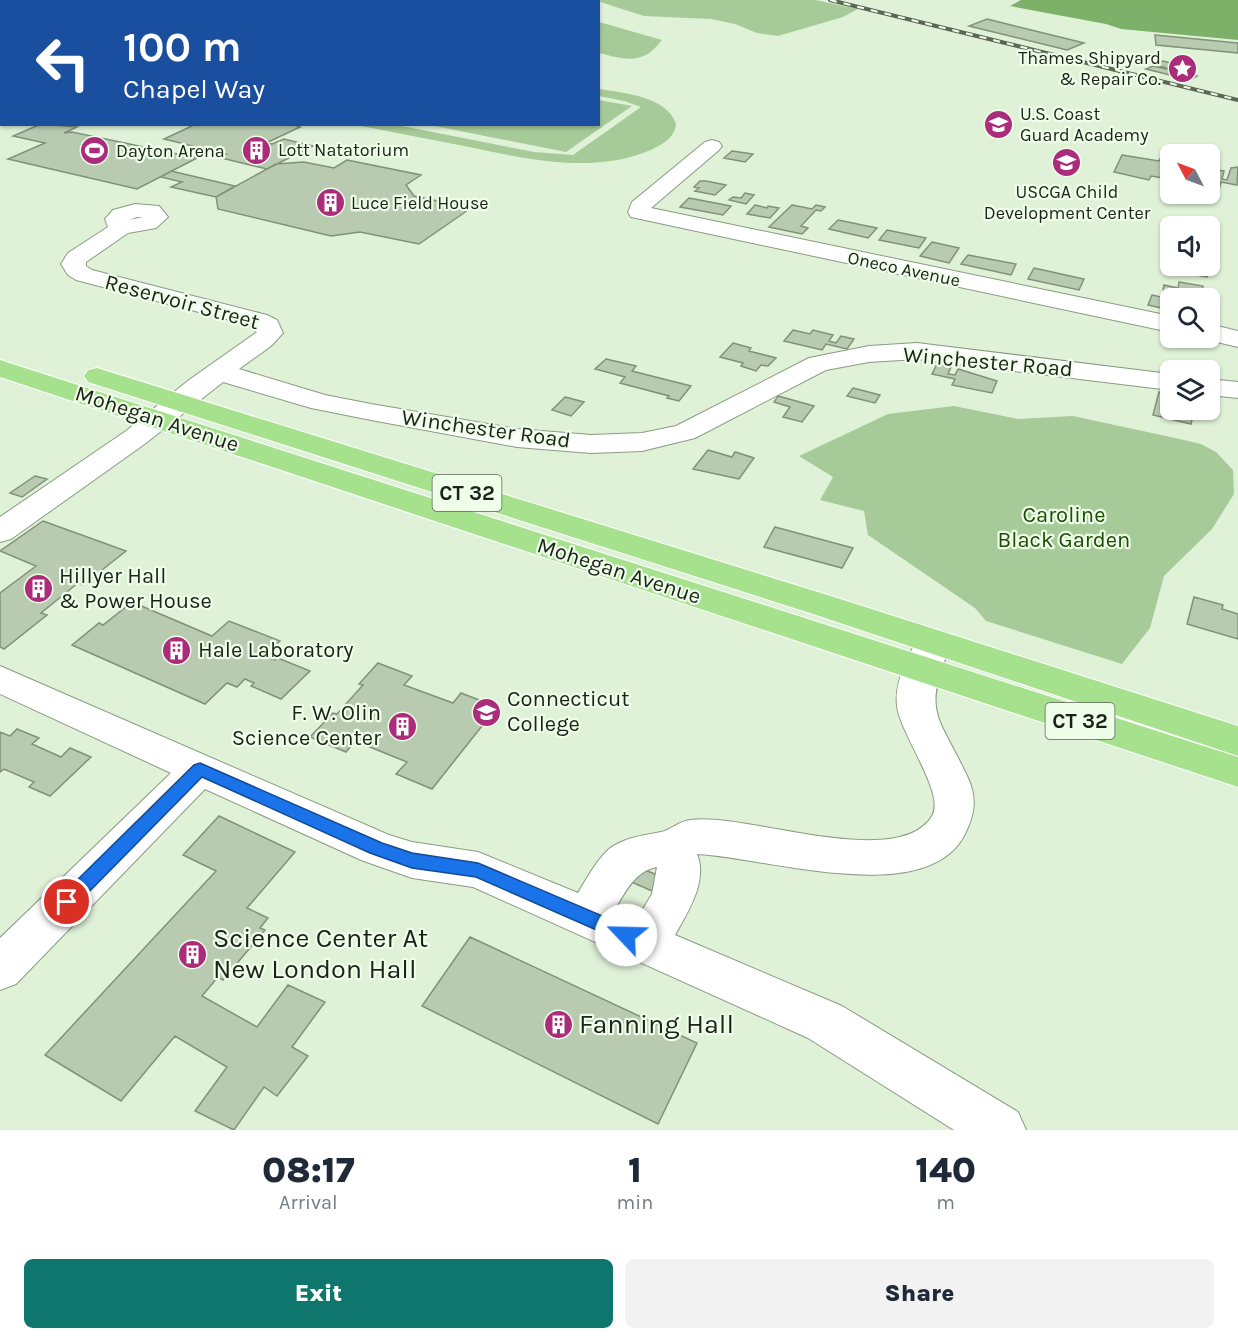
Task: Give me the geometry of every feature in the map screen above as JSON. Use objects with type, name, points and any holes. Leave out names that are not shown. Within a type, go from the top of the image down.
[{"type":"highway","name":"Mohegan Avenue","points":[[0,345],[170,410],[928,656],[1238,772]]},
{"type":"highway","name":"Mohegan Avenue","points":[[0,368],[170,410]]},
{"type":"highway","name":"Mohegan Avenue","points":[[928,656],[1238,741]]},
{"type":"street","name":"Oneco Avenue","points":[[712,146],[640,207],[639,212],[1160,322]]},
{"type":"street","name":"Reservoir Street","points":[[0,532],[170,410],[267,337],[270,331],[268,325],[258,320],[84,275],[76,270],[73,264],[76,258],[123,226]]},
{"type":"street","points":[[1220,335],[1238,339]]},
{"type":"street","name":"Winchester Road","points":[[219,372],[321,402],[371,412],[516,438],[591,444],[642,442],[685,432],[818,364],[869,354],[917,351],[1160,381]]},
{"type":"street","points":[[1220,388],[1238,390]]},
{"type":"street","points":[[587,918],[612,874],[626,860],[651,849],[673,846],[684,839],[697,837],[879,858],[906,855],[927,848],[950,824],[955,804],[949,778],[917,717],[916,692],[928,656]]},
{"type":"street","points":[[0,679],[376,848],[412,860],[478,870],[835,1027],[1000,1130]]},
{"type":"street","points":[[0,969],[200,769]]},
{"type":"street","points":[[646,944],[677,885],[680,869],[673,846]]},
{"type":"green space","points":[[600,0],[815,0],[858,9],[843,17],[778,36],[757,33],[735,24],[711,19],[644,16],[600,2]]},
{"type":"green space","points":[[600,22],[662,40],[648,54],[641,57],[626,59],[600,53]]},
{"type":"green space","points":[[600,89],[632,94],[664,107],[676,124],[674,133],[657,147],[630,157],[607,162],[583,163],[510,155],[361,126],[402,126],[534,152],[573,155],[641,107],[600,96]]},
{"type":"green space","points":[[600,100],[632,106],[566,152],[435,126],[600,126]]},
{"type":"green space","name":"Caroline Black Garden","points":[[954,406],[1018,419],[1073,416],[1175,438],[1201,444],[1216,452],[1233,470],[1234,494],[1212,529],[1164,576],[1150,628],[1122,664],[986,621],[975,608],[868,535],[864,511],[820,500],[833,477],[799,456],[888,414]]},
{"type":"shaded area","points":[[1021,0],[1238,0],[1238,40],[1121,29],[1106,24],[1010,6]]},
{"type":"building","points":[[987,19],[1084,43],[1067,50],[969,26]]},
{"type":"building","points":[[1155,35],[1238,43],[1238,53],[1156,45]]},
{"type":"building","points":[[1110,55],[1127,60],[1119,63],[1102,59]]},
{"type":"building","points":[[1163,61],[1179,65],[1171,69],[1155,65]]},
{"type":"building","points":[[1153,66],[1197,76],[1190,80],[1146,69]]},
{"type":"building","name":"Dayton Arena","points":[[36,126],[77,127],[64,133],[72,132],[197,158],[137,189],[8,159],[45,143],[13,136]]},
{"type":"building","name":"Lott Natatorium","points":[[192,126],[297,126],[300,127],[266,143],[272,144],[284,139],[313,146],[267,169],[217,157],[226,154],[164,139]]},
{"type":"building","points":[[732,151],[753,154],[745,162],[724,158]]},
{"type":"building","points":[[1122,155],[1159,161],[1160,159],[1160,177],[1151,176],[1149,180],[1114,172]]},
{"type":"building","name":"Luce Field House","points":[[347,160],[421,175],[406,185],[414,196],[471,208],[419,244],[360,232],[331,236],[218,209],[216,197],[276,164],[304,162],[334,168]]},
{"type":"building","points":[[1238,167],[1237,185],[1221,182],[1220,186],[1220,170],[1224,171],[1222,179],[1227,180],[1231,168]]},
{"type":"building","points":[[171,171],[235,186],[216,197],[171,187],[182,182],[161,177]]},
{"type":"building","points":[[700,181],[726,185],[715,195],[695,191],[699,188],[694,187]]},
{"type":"building","points":[[745,193],[754,195],[746,204],[729,200],[733,197],[741,198]]},
{"type":"building","points":[[689,198],[731,206],[723,215],[680,207]]},
{"type":"building","points":[[755,205],[779,208],[770,218],[747,214]]},
{"type":"building","points":[[792,205],[812,209],[816,205],[825,207],[821,211],[816,210],[801,226],[808,228],[802,234],[769,227]]},
{"type":"building","points":[[838,220],[877,228],[868,238],[829,229]]},
{"type":"building","points":[[887,230],[926,238],[919,248],[879,240]]},
{"type":"building","points":[[932,242],[959,248],[949,263],[920,256]]},
{"type":"building","points":[[968,255],[1016,264],[1011,275],[961,264]]},
{"type":"building","points":[[1034,268],[1084,279],[1079,290],[1028,279]]},
{"type":"building","points":[[1179,282],[1203,286],[1203,288],[1178,288]]},
{"type":"building","points":[[1152,295],[1160,297],[1160,308],[1148,305]]},
{"type":"building","points":[[793,330],[810,334],[813,330],[833,335],[829,341],[836,343],[841,336],[854,339],[847,349],[826,344],[822,350],[784,341]]},
{"type":"building","points":[[733,343],[751,348],[749,351],[776,358],[768,366],[761,365],[756,371],[741,366],[743,363],[720,357]]},
{"type":"building","points":[[606,359],[636,366],[632,371],[691,386],[679,401],[667,398],[669,396],[620,383],[625,377],[595,369]]},
{"type":"building","points":[[937,364],[951,367],[948,374],[955,375],[958,369],[997,381],[992,393],[952,385],[955,379],[932,374]]},
{"type":"building","points":[[853,388],[880,395],[875,403],[847,396]]},
{"type":"building","points":[[1159,392],[1160,392],[1160,417],[1153,415]]},
{"type":"building","points":[[778,396],[814,406],[802,422],[783,417],[790,407],[774,402]]},
{"type":"building","points":[[565,397],[584,402],[571,416],[552,410]]},
{"type":"building","points":[[1174,420],[1192,420],[1191,424]]},
{"type":"building","points":[[708,450],[732,457],[735,452],[754,458],[739,479],[693,469]]},
{"type":"building","points":[[35,476],[47,479],[22,497],[10,493]]},
{"type":"building","name":"Hillyer Hall & Power House","points":[[43,521],[126,551],[83,585],[78,583],[41,613],[47,615],[4,649],[0,647],[0,593],[36,566],[0,551]]},
{"type":"building","points":[[775,527],[853,548],[842,568],[764,547]]},
{"type":"building","points":[[1194,597],[1223,605],[1222,609],[1238,614],[1238,639],[1187,624]]},
{"type":"building","name":"Hale Laboratory","points":[[132,602],[212,636],[229,621],[280,641],[264,656],[275,660],[278,658],[310,671],[281,699],[251,686],[254,683],[245,679],[237,687],[227,683],[205,704],[72,645],[99,623],[103,625]]},
{"type":"building","name":"F. W. Olin Science Center","points":[[378,663],[412,676],[404,685],[453,703],[461,693],[497,707],[432,789],[396,774],[407,762],[355,741],[346,752],[310,737],[333,713],[337,714],[363,685],[359,684]]},
{"type":"building","points":[[17,729],[39,738],[32,744],[61,757],[70,748],[91,757],[50,796],[29,787],[34,782],[4,769],[0,772],[0,732],[10,736]]},
{"type":"building","name":"Science Center At New London Hall","points":[[219,816],[295,852],[247,908],[268,918],[260,928],[265,930],[223,980],[218,977],[202,996],[257,1027],[288,985],[325,1002],[292,1047],[308,1056],[277,1096],[264,1087],[234,1130],[195,1111],[227,1067],[175,1036],[121,1101],[45,1055],[216,871],[183,855]]},
{"type":"building","points":[[637,867],[660,876],[652,891],[629,881]]},
{"type":"building","name":"Fanning Hall","points":[[470,937],[697,1043],[658,1124],[422,1006]]},
{"type":"railway","points":[[830,0],[1238,100]]},
{"type":"place","name":"Thames Shipyard & Repair Co.","points":[[1182,68]]},
{"type":"place","name":"U.S. Coast Guard Academy","points":[[999,124]]},
{"type":"place","name":"Lott Natatorium","points":[[257,150]]},
{"type":"place","name":"Dayton Arena","points":[[95,151]]},
{"type":"place","name":"USCGA Child Development Center","points":[[1067,163]]},
{"type":"place","name":"Luce Field House","points":[[330,203]]},
{"type":"place","name":"Hillyer Hall & Power House","points":[[38,589]]},
{"type":"place","name":"Hale Laboratory","points":[[177,650]]},
{"type":"place","name":"Connecticut College","points":[[486,712]]},
{"type":"place","name":"F. W. Olin Science Center","points":[[402,726]]},
{"type":"place","name":"Science Center At New London Hall","points":[[192,954]]},
{"type":"place","name":"Fanning Hall","points":[[558,1024]]},
{"type":"route","points":[[67,902],[200,769],[396,856],[425,863],[462,866],[478,870],[626,935]]}]
